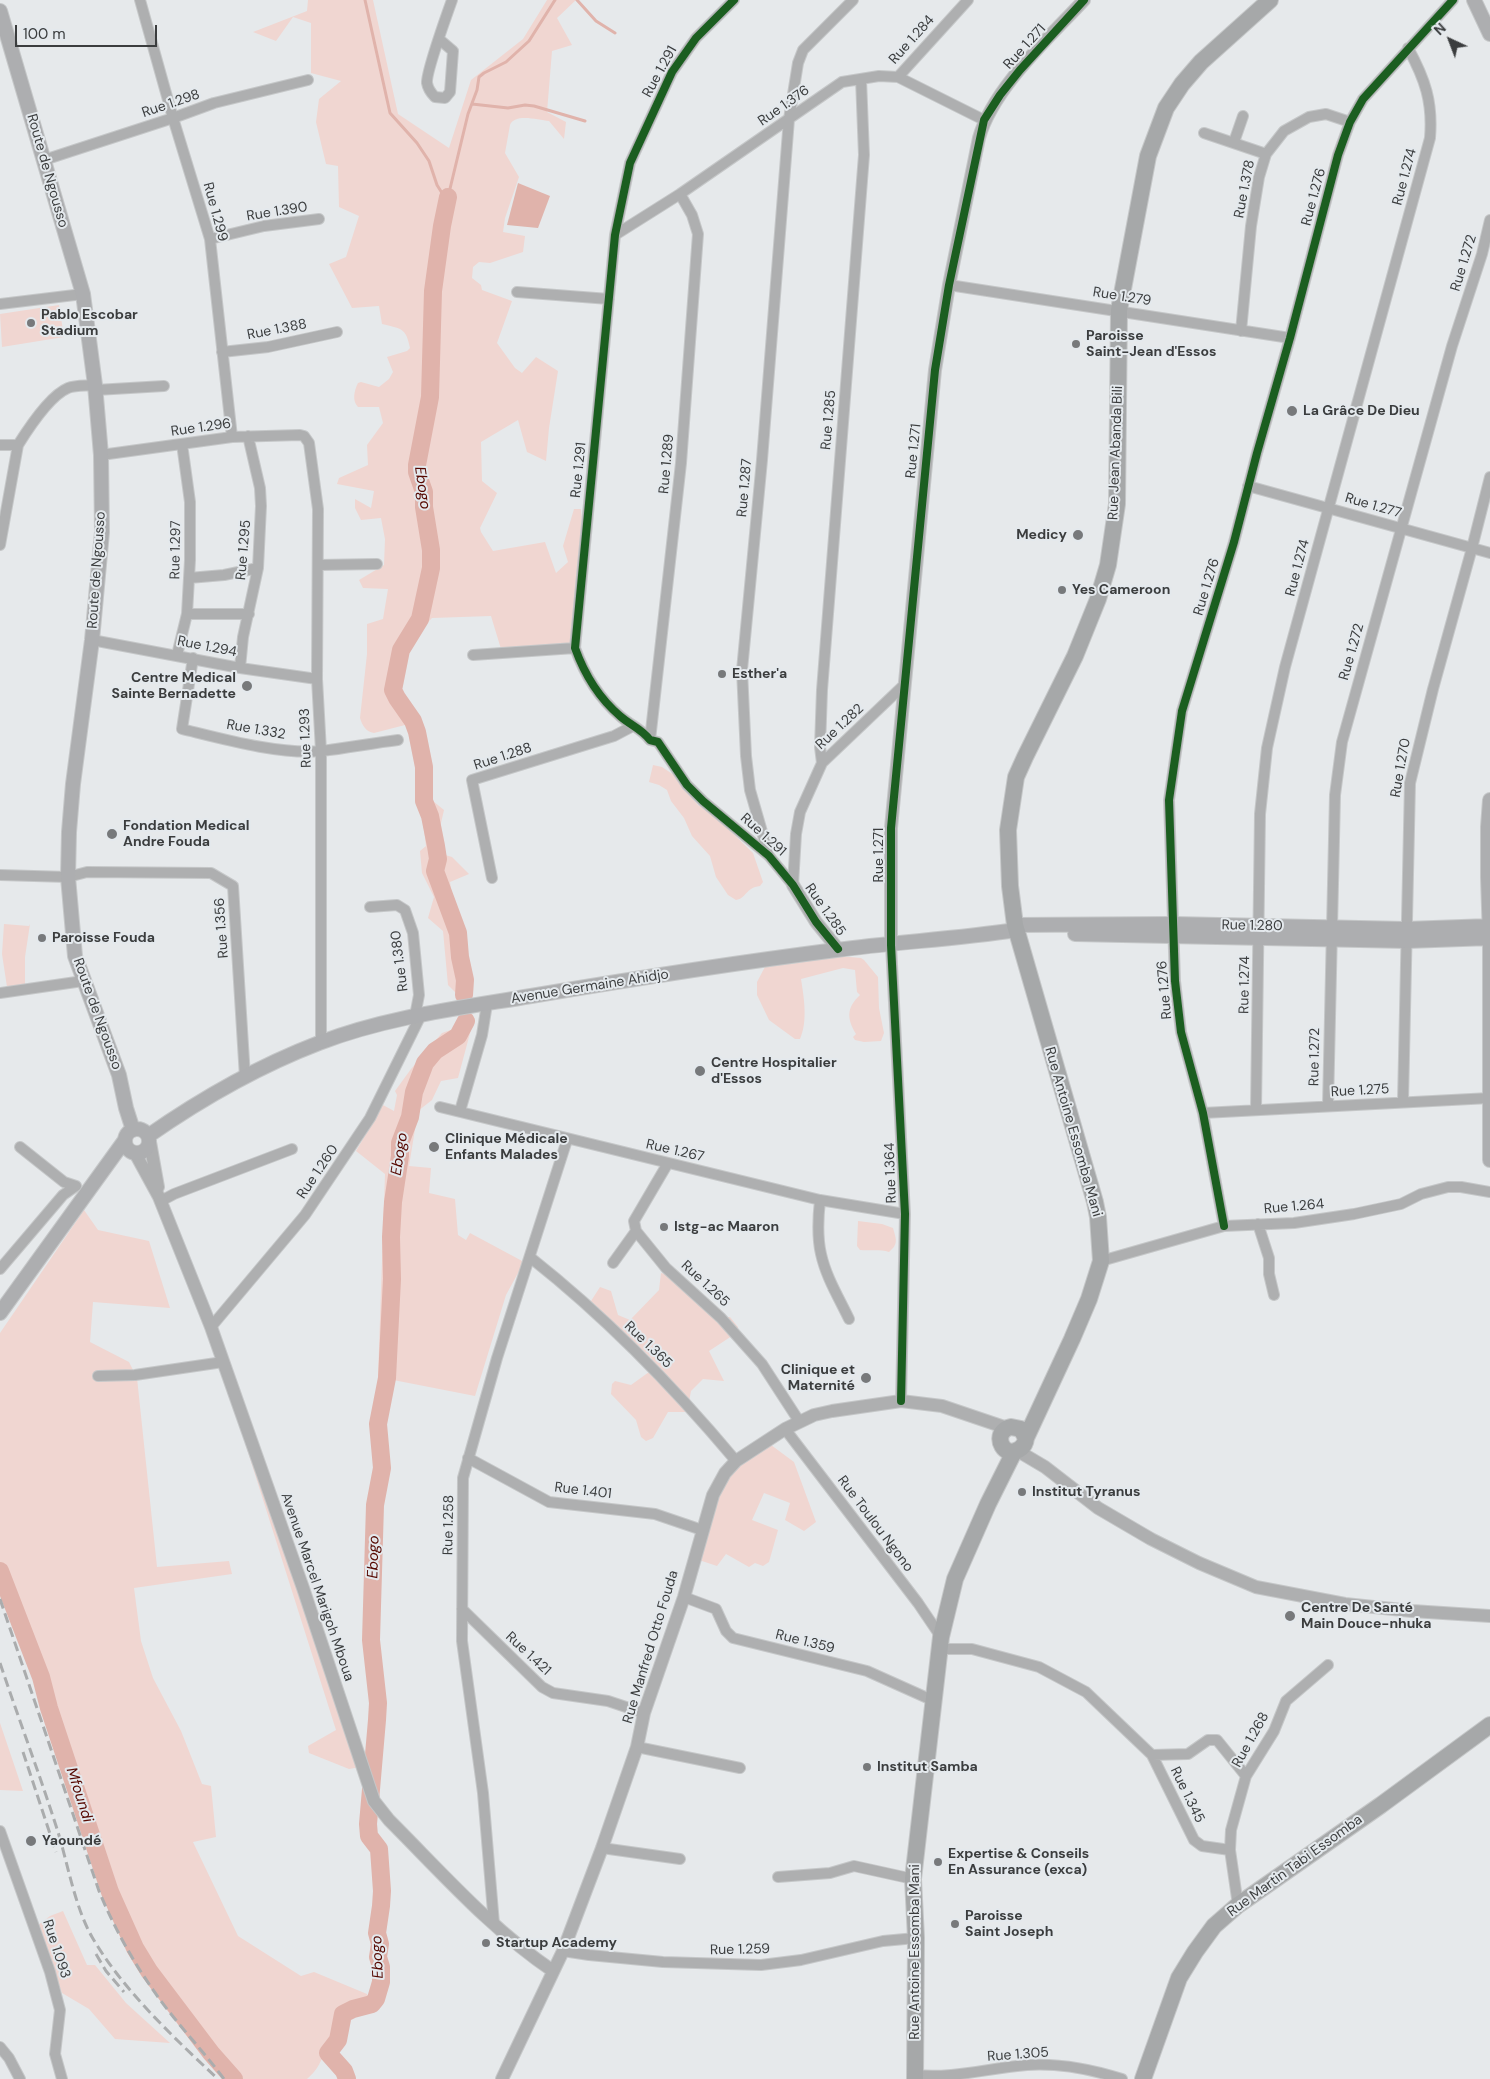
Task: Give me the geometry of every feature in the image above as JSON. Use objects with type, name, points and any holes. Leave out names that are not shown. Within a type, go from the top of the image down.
[{"type":"main road","name":"Rue Jean Abanda Bili","points":[[1016,930],[1010,886],[1008,830],[1016,777],[1074,656],[1098,599],[1108,564],[1117,504],[1119,310],[1148,156],[1166,108],[1182,84],[1201,62],[1270,0]]},
{"type":"main road","points":[[1474,0],[1490,34]]},
{"type":"main road","name":"Route de Ngousso","points":[[0,11],[83,294],[96,388],[101,454],[102,532],[92,640],[73,784],[68,877],[75,956],[119,1075],[126,1108],[137,1140]]},
{"type":"main road","points":[[1490,800],[1490,1160]]},
{"type":"main road","name":"Rue 1.280","points":[[1407,935],[1490,926]]},
{"type":"main road","name":"Rue 1.280","points":[[1016,930],[1042,933],[1173,931],[1332,933],[1490,938]]},
{"type":"main road","name":"Avenue Germaine Ahidjo","points":[[137,1140],[182,1112],[284,1057],[321,1042],[418,1015],[838,950],[1016,930]]},
{"type":"main road","name":"Rue Antoine Essomba Mani","points":[[915,2077],[916,1938],[913,1879],[941,1643],[955,1579],[997,1485],[1012,1440],[1042,1403],[1089,1299],[1101,1261],[1095,1202],[1016,930]]},
{"type":"main road","points":[[0,1313],[96,1181],[137,1140]]},
{"type":"main road","name":"Rue Martin Tabi Essomba","points":[[1143,2079],[1180,1978],[1195,1952],[1214,1926],[1238,1905],[1490,1726]]},
{"type":"street","name":"Rue 1.299","points":[[140,0],[210,239],[232,437]]},
{"type":"street","points":[[439,39],[453,51],[450,92],[445,98],[435,97],[429,90],[427,81],[439,39],[452,0]]},
{"type":"street","name":"Rue 1.291","points":[[734,0],[696,38],[672,72],[630,163],[615,235],[575,648],[581,664],[601,696],[620,716],[633,726],[644,731],[650,740],[658,742],[675,769],[703,801],[769,856],[792,886]]},
{"type":"street","name":"Rue 1.287","points":[[769,856],[750,790],[746,756],[742,670],[762,460],[789,119],[798,63],[803,50],[853,0]]},
{"type":"street","name":"Rue 1.284","points":[[898,77],[968,0]]},
{"type":"street","name":"Rue 1.271","points":[[891,945],[890,828],[935,370],[949,285],[984,120],[1000,94],[1020,70],[1084,0]]},
{"type":"street","name":"Rue 1.276","points":[[1224,1226],[1203,1113],[1181,1032],[1175,981],[1169,800],[1182,710],[1234,542],[1338,156],[1350,122],[1363,99],[1453,0]]},
{"type":"street","name":"Rue 1.274","points":[[1256,1110],[1260,814],[1267,748],[1285,667],[1430,138],[1432,119],[1430,96],[1419,67],[1408,48]]},
{"type":"street","name":"Rue 1.376","points":[[615,235],[680,194],[842,82],[879,76],[898,77],[984,120]]},
{"type":"street","name":"Rue 1.298","points":[[44,160],[214,103],[308,80]]},
{"type":"street","name":"Rue 1.285","points":[[822,763],[820,747],[822,690],[864,155],[861,80]]},
{"type":"street","name":"Rue 1.378","points":[[1241,330],[1252,226],[1259,177],[1266,154],[1284,131],[1309,117],[1326,114],[1350,122]]},
{"type":"street","points":[[1234,142],[1244,116]]},
{"type":"street","points":[[1204,132],[1266,154]]},
{"type":"street","name":"Rue 1.289","points":[[650,740],[681,464],[698,234],[692,215],[680,194]]},
{"type":"street","name":"Rue 1.390","points":[[210,239],[264,226],[319,219]]},
{"type":"street","name":"Rue 1.272","points":[[1328,1106],[1335,795],[1342,742],[1452,346],[1482,254],[1490,220]]},
{"type":"street","points":[[1482,254],[1490,265]]},
{"type":"street","name":"Rue 1.279","points":[[949,285],[1290,338]]},
{"type":"street","points":[[517,292],[609,299]]},
{"type":"street","points":[[0,304],[83,294]]},
{"type":"street","name":"Rue 1.388","points":[[222,352],[268,347],[337,332]]},
{"type":"street","points":[[0,545],[18,445],[51,401],[62,391],[75,386],[96,388],[164,386]]},
{"type":"street","name":"Rue 1.295","points":[[240,668],[243,637],[258,568],[261,506],[260,488],[248,436]]},
{"type":"street","name":"Rue 1.296","points":[[101,454],[232,437],[304,436]]},
{"type":"street","name":"Rue 1.293","points":[[304,436],[309,443],[316,482],[318,509],[317,679],[321,751],[321,1042]]},
{"type":"street","name":"Rue 1.297","points":[[177,655],[187,614],[189,578],[190,502],[182,444]]},
{"type":"street","points":[[0,445],[18,445]]},
{"type":"street","name":"Rue 1.270","points":[[1403,1102],[1410,783],[1432,689],[1490,477]]},
{"type":"street","name":"Rue 1.277","points":[[1248,486],[1490,553]]},
{"type":"street","points":[[318,565],[377,564]]},
{"type":"street","points":[[189,578],[224,575],[258,568]]},
{"type":"street","points":[[187,614],[249,614]]},
{"type":"street","name":"Rue 1.294","points":[[92,640],[240,668],[317,679]]},
{"type":"street","points":[[473,655],[575,648]]},
{"type":"street","name":"Rue 1.332","points":[[193,658],[182,729],[236,742],[292,750],[321,751],[398,740]]},
{"type":"street","name":"Rue 1.282","points":[[792,886],[796,834],[800,812],[822,763],[905,684]]},
{"type":"street","name":"Rue 1.288","points":[[492,878],[472,780],[614,736],[633,726]]},
{"type":"street","name":"Rue 1.356","points":[[68,877],[87,872],[211,874],[233,886],[246,1077]]},
{"type":"street","points":[[0,875],[68,877]]},
{"type":"street","name":"Rue 1.285","points":[[792,886],[816,922],[838,950]]},
{"type":"street","name":"Rue 1.380","points":[[370,907],[397,905],[405,910],[414,934],[419,995],[418,1015]]},
{"type":"street","name":"Rue 1.364","points":[[891,945],[905,1214],[901,1401]]},
{"type":"street","points":[[0,993],[84,981]]},
{"type":"street","points":[[460,1111],[482,1035],[487,1004]]},
{"type":"street","name":"Rue 1.260","points":[[211,1327],[310,1207],[370,1118],[418,1015]]},
{"type":"street","name":"Rue 1.275","points":[[1203,1113],[1490,1098]]},
{"type":"street","name":"Rue 1.267","points":[[440,1107],[567,1140],[820,1200],[905,1214]]},
{"type":"street","points":[[137,1140],[160,1199],[292,1149]]},
{"type":"street","name":"Avenue Marcel Marigoh Mboua","points":[[137,1140],[211,1327],[374,1801],[389,1820],[494,1924],[528,1954],[553,1972]]},
{"type":"street","name":"Rue 1.258","points":[[494,1924],[483,1793],[462,1641],[463,1478],[497,1358],[531,1258],[567,1140]]},
{"type":"street","points":[[0,1269],[63,1195],[76,1186],[64,1182],[20,1147]]},
{"type":"street","points":[[613,1263],[636,1231],[634,1221],[668,1163]]},
{"type":"street","name":"Rue 1.264","points":[[1101,1261],[1224,1226],[1294,1223],[1354,1214],[1401,1204],[1421,1194],[1448,1188],[1461,1187],[1490,1192]]},
{"type":"street","points":[[820,1200],[818,1225],[821,1254],[831,1282],[849,1319]]},
{"type":"street","points":[[1258,1224],[1269,1258],[1268,1274],[1274,1295]]},
{"type":"street","name":"Rue 1.265","points":[[636,1231],[666,1268],[721,1318],[762,1364],[799,1421]]},
{"type":"street","name":"Rue 1.365","points":[[531,1258],[563,1284],[656,1370],[736,1461]]},
{"type":"street","points":[[98,1376],[135,1375],[223,1362]]},
{"type":"street","name":"Rue Manfred Otto Fouda","points":[[502,2079],[563,1950],[602,1848],[637,1747],[644,1713],[684,1596],[702,1530],[718,1484],[736,1461],[799,1421],[832,1411],[901,1401],[942,1406],[974,1417],[1012,1440]]},
{"type":"street","name":"Rue Toulou Ngono","points":[[785,1429],[918,1603],[941,1643]]},
{"type":"street","points":[[1012,1440],[1098,1508],[1151,1539],[1199,1563],[1256,1587],[1345,1604],[1490,1616]]},
{"type":"street","name":"Rue 1.401","points":[[468,1458],[549,1502],[654,1514],[702,1530]]},
{"type":"street","name":"Rue 1.359","points":[[684,1596],[716,1609],[726,1631],[734,1638],[866,1671],[934,1701]]},
{"type":"street","name":"Rue 1.421","points":[[462,1609],[542,1687],[553,1693],[608,1701],[644,1713]]},
{"type":"street","points":[[941,1643],[1032,1664],[1056,1676],[1086,1692],[1152,1755],[1188,1754],[1208,1740],[1217,1740],[1246,1776]]},
{"type":"street","name":"Rue 1.268","points":[[1238,1905],[1230,1850],[1231,1830],[1246,1776],[1274,1731],[1286,1701],[1328,1665]]},
{"type":"street","points":[[637,1747],[740,1768]]},
{"type":"street","name":"Rue 1.345","points":[[1152,1755],[1194,1840],[1202,1846],[1230,1850]]},
{"type":"street","name":"Rue 1.093","points":[[0,1831],[50,1972],[60,2010],[55,2054],[62,2079]]},
{"type":"street","points":[[602,1848],[680,1859]]},
{"type":"street","points":[[778,1877],[830,1873],[854,1866],[913,1879]]},
{"type":"street","name":"Rue 1.259","points":[[563,1950],[589,1955],[663,1962],[761,1965],[801,1960],[883,1941],[916,1938]]},
{"type":"street","points":[[0,2047],[9,2058],[20,2079]]},
{"type":"street","name":"Rue 1.305","points":[[915,2077],[936,2077],[1028,2065],[1071,2066],[1122,2079]]},
{"type":"shaded area","points":[[308,0],[373,0],[398,114],[449,148],[471,80],[523,39],[547,0],[576,0],[557,18],[572,45],[552,51],[547,112],[566,122],[564,139],[549,121],[522,118],[513,121],[510,125],[505,153],[519,177],[505,218],[503,232],[525,236],[523,252],[490,263],[479,262],[473,267],[472,278],[481,285],[482,290],[512,301],[497,343],[515,368],[522,373],[536,357],[558,371],[546,461],[527,452],[518,420],[481,442],[482,481],[497,493],[480,528],[493,551],[545,542],[556,573],[568,562],[563,546],[574,509],[581,509],[582,522],[572,646],[563,655],[501,649],[491,616],[432,618],[413,638],[397,690],[421,728],[427,747],[428,797],[444,810],[438,836],[445,855],[452,857],[469,874],[450,882],[459,940],[468,970],[457,994],[448,985],[443,931],[428,918],[434,897],[422,873],[420,851],[426,846],[412,737],[405,725],[374,733],[371,732],[365,728],[360,718],[367,654],[367,624],[383,619],[388,589],[363,588],[359,580],[384,565],[385,539],[381,518],[361,520],[355,508],[355,499],[371,508],[374,491],[337,484],[339,478],[368,465],[367,445],[383,423],[379,407],[358,407],[356,405],[354,396],[358,383],[361,382],[379,387],[389,379],[393,372],[387,357],[407,351],[410,348],[407,336],[402,330],[382,324],[379,306],[352,308],[329,264],[346,257],[359,216],[339,207],[338,166],[326,164],[316,122],[319,99],[341,81],[311,73],[311,23],[293,17],[276,41],[253,32],[307,11]]},
{"type":"shaded area","points":[[518,183],[550,196],[538,228],[507,225]]},
{"type":"shaded area","name":"Pablo Escobar Stadium","points":[[59,305],[64,337],[2,347],[0,314]]},
{"type":"shaded area","points":[[653,765],[662,767],[677,777],[675,778],[698,805],[712,813],[753,853],[763,882],[760,886],[751,889],[740,899],[736,900],[728,895],[716,877],[710,856],[692,836],[684,818],[671,801],[667,790],[649,782]]},
{"type":"shaded area","points":[[4,924],[29,926],[30,924],[25,957],[25,985],[7,987],[2,954]]},
{"type":"shaded area","points":[[838,956],[861,958],[878,977],[879,1008],[884,1033],[881,1041],[864,1042],[855,1040],[853,1037],[856,1034],[849,1014],[852,1004],[860,995],[857,992],[855,970],[843,968],[801,979],[805,1017],[800,1039],[795,1039],[769,1020],[757,995],[757,982],[767,963],[778,961],[791,964]]},
{"type":"shaded area","points":[[473,1022],[458,1078],[441,1081],[432,1100],[418,1111],[409,1166],[431,1168],[429,1193],[455,1199],[458,1235],[466,1240],[470,1233],[524,1262],[506,1295],[475,1396],[378,1377],[385,1174],[356,1151],[383,1105],[394,1111],[397,1095],[395,1091],[442,1033]]},
{"type":"shaded area","points":[[84,1210],[98,1230],[149,1241],[170,1308],[93,1302],[90,1342],[129,1362],[137,1378],[157,1567],[229,1561],[232,1574],[134,1588],[141,1641],[153,1678],[181,1731],[202,1784],[211,1786],[216,1837],[193,1842],[238,1936],[301,1976],[314,1972],[367,1994],[370,2002],[355,2005],[339,2016],[336,2039],[314,2072],[307,2079],[234,2079],[211,2053],[149,1971],[135,1948],[110,1892],[49,1708],[41,1677],[0,1571],[0,1333]]},
{"type":"shaded area","points":[[858,1221],[882,1224],[893,1228],[896,1238],[895,1244],[889,1252],[860,1250],[857,1246]]},
{"type":"shaded area","points":[[661,1273],[704,1295],[717,1317],[730,1317],[738,1327],[738,1332],[709,1351],[724,1381],[703,1379],[691,1391],[687,1412],[668,1412],[653,1438],[646,1441],[641,1437],[636,1420],[611,1394],[612,1384],[615,1381],[631,1385],[649,1372],[652,1359],[591,1301],[600,1287],[611,1291],[618,1315],[630,1320],[659,1290]]},
{"type":"shaded area","points":[[239,1424],[366,1766],[349,1769],[309,1753],[308,1746],[336,1730]]},
{"type":"shaded area","points":[[771,1445],[794,1462],[816,1522],[804,1531],[785,1520],[790,1503],[764,1493],[752,1520],[778,1530],[769,1562],[763,1566],[755,1563],[749,1567],[726,1554],[717,1566],[699,1560],[719,1488],[734,1469]]},
{"type":"shaded area","points":[[0,1723],[23,1791],[0,1790]]},
{"type":"shaded area","points":[[63,1911],[87,1965],[95,1965],[126,2003],[170,2043],[115,2039],[89,2009],[62,1993],[37,1926],[50,1916]]},
{"type":"waterway","name":"Ebogo","points":[[365,0],[390,113],[417,143],[429,161],[437,185],[442,193],[448,197],[479,77],[506,62],[529,41],[555,0]]},
{"type":"waterway","points":[[577,0],[596,21],[615,33]]},
{"type":"waterway","points":[[472,104],[508,108],[525,105],[534,106],[585,121]]},
{"type":"waterway","name":"Ebogo","points":[[448,197],[433,291],[430,397],[417,465],[417,472],[424,492],[424,507],[431,550],[431,568],[420,619],[401,650],[393,690],[413,721],[417,732],[424,767],[424,801],[430,816],[438,859],[435,871],[458,933],[460,957],[465,980],[464,995]]},
{"type":"waterway","name":"Ebogo","points":[[347,2079],[344,2071],[328,2053],[338,2040],[343,2014],[372,2004],[376,1999],[381,1982],[381,1967],[378,1957],[380,1944],[377,1933],[382,1891],[379,1849],[369,1836],[368,1824],[378,1703],[371,1640],[375,1505],[382,1468],[378,1424],[387,1378],[392,1279],[391,1237],[393,1202],[400,1156],[400,1143],[410,1117],[414,1092],[425,1063],[435,1051],[458,1036],[466,1021]]},
{"type":"waterway","name":"Mfoundi","points":[[0,1571],[41,1677],[49,1708],[110,1892],[135,1948],[149,1971],[211,2053],[234,2079]]},
{"type":"railway","points":[[0,1599],[105,1906],[135,1962],[152,1988],[224,2079]]},
{"type":"railway","points":[[0,1663],[58,1832],[76,1899],[92,1937],[133,1994],[218,2079]]},
{"type":"railway","points":[[23,1752],[56,1852]]},
{"type":"railway","points":[[96,1954],[106,1971],[124,1992]]},
{"type":"cycle path","points":[[734,0],[696,38],[672,72],[630,163],[615,235],[575,648],[588,676],[605,701],[620,716],[650,740],[658,742],[687,785],[703,801],[769,856],[793,885],[816,922],[838,949]]},
{"type":"cycle path","points":[[901,1401],[905,1214],[891,945],[891,828],[935,370],[949,285],[984,120],[1000,95],[1020,70],[1084,0]]},
{"type":"cycle path","points":[[1224,1226],[1203,1113],[1181,1032],[1175,981],[1169,800],[1182,711],[1234,542],[1338,155],[1350,122],[1363,99],[1453,0]]},
{"type":"place","name":"Pablo Escobar Stadium","points":[[31,323]]},
{"type":"place","name":"Paroisse Saint-Jean d'Essos","points":[[1076,344]]},
{"type":"place","name":"La Grâce De Dieu","points":[[1292,411]]},
{"type":"place","name":"Medicy","points":[[1078,535]]},
{"type":"place","name":"Yes Cameroon","points":[[1062,590]]},
{"type":"place","name":"Esther'a","points":[[722,674]]},
{"type":"place","name":"Centre Medical Sainte Bernadette","points":[[247,686]]},
{"type":"place","name":"Fondation Medical Andre Fouda","points":[[112,834]]},
{"type":"place","name":"Paroisse Fouda","points":[[42,938]]},
{"type":"place","name":"Centre Hospitalier d'Essos","points":[[700,1071]]},
{"type":"place","name":"Clinique Médicale Enfants Malades","points":[[434,1147]]},
{"type":"place","name":"Istg-ac Maaron","points":[[664,1227]]},
{"type":"place","name":"Clinique et Maternité","points":[[866,1378]]},
{"type":"place","name":"Institut Tyranus","points":[[1022,1492]]},
{"type":"place","name":"Centre De Santé Main Douce-nhuka","points":[[1290,1616]]},
{"type":"place","name":"Institut Samba","points":[[867,1767]]},
{"type":"place","name":"Yaoundé","points":[[31,1841]]},
{"type":"place","name":"Expertise & Conseils En Assurance (exca)","points":[[938,1862]]},
{"type":"place","name":"Paroisse Saint Joseph","points":[[955,1924]]},
{"type":"place","name":"Startup Academy","points":[[486,1943]]}]
